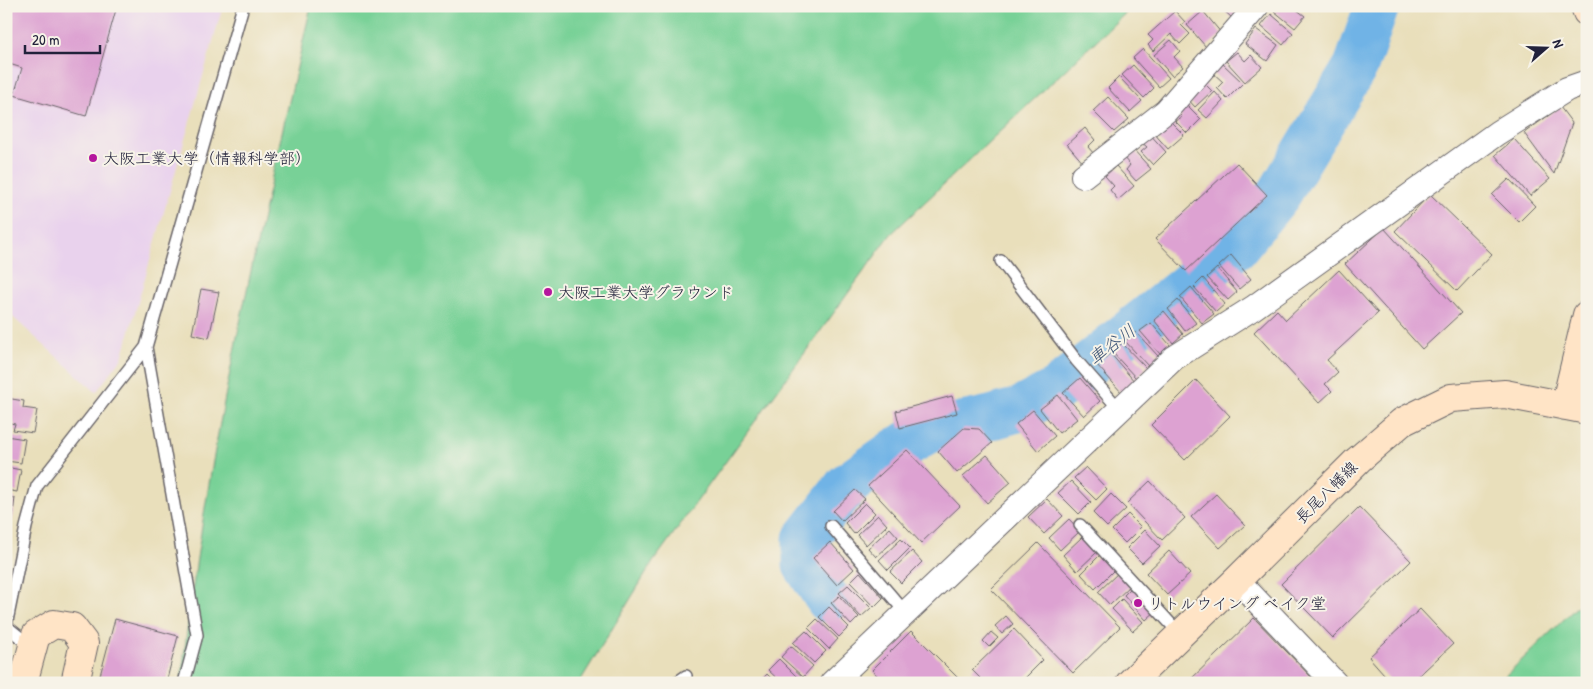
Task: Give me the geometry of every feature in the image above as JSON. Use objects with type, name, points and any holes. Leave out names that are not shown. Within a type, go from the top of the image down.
[{"type":"main road","points":[[1585,6],[1587,12]]},
{"type":"main road","name":"長尾八幡線","points":[[1130,683],[1358,460],[1402,422],[1451,398],[1505,394],[1576,408],[1587,315]]},
{"type":"main road","points":[[23,683],[36,635],[54,624],[72,627],[84,643],[75,683]]},
{"type":"street","points":[[1083,176],[1166,111],[1257,6]]},
{"type":"street","points":[[832,683],[1174,358],[1253,308],[1497,133],[1566,89],[1587,82]]},
{"type":"street","points":[[1237,580],[1335,683]]},
{"type":"lane","points":[[33,647],[6,626],[26,527],[37,486],[146,347],[243,6]]},
{"type":"lane","points":[[1001,262],[1076,360],[1120,410]]},
{"type":"lane","points":[[146,347],[197,635],[184,683]]},
{"type":"lane","points":[[1080,525],[1180,634]]},
{"type":"lane","points":[[831,526],[906,613]]},
{"type":"shaded area","name":"大阪工業大学（情報科学部）","points":[[6,6],[223,6],[122,358],[96,392],[6,311]]},
{"type":"green space","name":"大阪工業大学グラウンド","points":[[311,6],[1133,6],[891,234],[653,562],[579,683],[181,683],[191,597],[219,427],[254,258]]},
{"type":"green space","points":[[1587,597],[1587,683],[1498,683]]},
{"type":"building","points":[[6,6],[117,6],[86,116],[14,95],[22,68],[6,63]]},
{"type":"building","points":[[1219,6],[1242,6],[1232,18]]},
{"type":"building","points":[[1278,6],[1292,6],[1305,16],[1295,28],[1274,11]]},
{"type":"building","points":[[1175,11],[1185,22],[1181,25],[1190,34],[1180,44],[1171,34],[1153,51],[1148,45],[1153,40],[1148,35]]},
{"type":"building","points":[[1203,11],[1222,34],[1206,47],[1187,25]]},
{"type":"building","points":[[1271,14],[1293,33],[1283,45],[1261,26]]},
{"type":"building","points":[[1256,29],[1278,45],[1267,61],[1245,44]]},
{"type":"building","points":[[1171,40],[1180,51],[1174,57],[1183,67],[1172,76],[1154,55]]},
{"type":"building","points":[[1143,49],[1169,78],[1159,87],[1133,58]]},
{"type":"building","points":[[1237,52],[1245,61],[1251,55],[1262,67],[1245,82],[1226,61]]},
{"type":"building","points":[[1222,63],[1243,83],[1227,99],[1217,88],[1223,82],[1212,72]]},
{"type":"building","points":[[1133,65],[1154,88],[1144,98],[1122,75]]},
{"type":"building","points":[[1119,77],[1142,101],[1130,112],[1108,88]]},
{"type":"building","points":[[1201,80],[1212,91],[1195,107],[1185,96]]},
{"type":"building","points":[[1215,92],[1223,101],[1207,118],[1198,110]]},
{"type":"building","points":[[1108,97],[1129,119],[1114,132],[1093,111]]},
{"type":"building","points":[[1184,102],[1201,119],[1187,133],[1175,121],[1182,117],[1176,111]]},
{"type":"building","points":[[1560,107],[1572,123],[1554,174],[1524,133]]},
{"type":"building","points":[[1171,122],[1184,135],[1168,149],[1152,131],[1159,124],[1164,129]]},
{"type":"building","points":[[1085,128],[1095,140],[1088,147],[1094,154],[1084,164],[1067,144]]},
{"type":"building","points":[[1148,132],[1166,152],[1153,165],[1141,152],[1147,147],[1139,140]]},
{"type":"building","points":[[1514,139],[1550,179],[1530,196],[1495,155]]},
{"type":"building","points":[[1132,148],[1151,169],[1136,181],[1126,170],[1130,165],[1122,156]]},
{"type":"building","points":[[1237,163],[1267,195],[1186,271],[1155,239]]},
{"type":"building","points":[[1116,166],[1134,186],[1118,200],[1110,190],[1114,186],[1105,176]]},
{"type":"building","points":[[1509,179],[1535,206],[1519,222],[1492,195]]},
{"type":"building","points":[[1430,194],[1492,254],[1457,291],[1395,231]]},
{"type":"building","points":[[1384,228],[1461,313],[1422,349],[1345,264]]},
{"type":"building","points":[[1231,255],[1251,279],[1239,289],[1219,266]]},
{"type":"building","points":[[1217,268],[1237,292],[1228,300],[1207,277]]},
{"type":"building","points":[[1339,270],[1378,313],[1327,360],[1338,372],[1325,384],[1332,391],[1319,403],[1254,332],[1277,310],[1286,320]]},
{"type":"building","points":[[1203,278],[1225,304],[1216,312],[1194,287]]},
{"type":"building","points":[[1191,287],[1214,314],[1202,323],[1180,297]]},
{"type":"building","points":[[201,289],[219,292],[209,338],[192,334]]},
{"type":"building","points":[[1178,300],[1196,323],[1185,331],[1168,309]]},
{"type":"building","points":[[1164,311],[1183,334],[1173,343],[1154,320]]},
{"type":"building","points":[[1151,323],[1170,345],[1160,354],[1140,331]]},
{"type":"building","points":[[1136,332],[1158,356],[1148,366],[1125,341]]},
{"type":"building","points":[[1122,343],[1146,368],[1136,378],[1112,352]]},
{"type":"building","points":[[1110,353],[1135,382],[1122,393],[1097,365]]},
{"type":"building","points":[[1080,378],[1100,401],[1084,416],[1063,393]]},
{"type":"building","points":[[1196,380],[1230,416],[1185,460],[1151,425]]},
{"type":"building","points":[[1058,395],[1077,419],[1059,433],[1040,409]]},
{"type":"building","points":[[952,396],[957,413],[900,428],[896,411]]},
{"type":"building","points":[[6,398],[24,401],[23,408],[37,410],[33,433],[13,430],[15,424],[6,422]]},
{"type":"building","points":[[1033,410],[1055,436],[1038,451],[1016,424]]},
{"type":"building","points":[[964,428],[979,429],[992,443],[957,473],[938,451]]},
{"type":"building","points":[[6,436],[25,439],[21,463],[6,461]]},
{"type":"building","points":[[907,450],[960,506],[921,543],[868,486]]},
{"type":"building","points":[[987,455],[1011,482],[987,503],[963,476]]},
{"type":"building","points":[[6,467],[21,470],[17,492],[6,490]]},
{"type":"building","points":[[1086,467],[1107,489],[1096,500],[1074,478]]},
{"type":"building","points":[[1071,481],[1091,502],[1079,514],[1058,493]]},
{"type":"building","points":[[1150,481],[1185,518],[1162,540],[1127,503]]},
{"type":"building","points":[[855,490],[865,499],[842,521],[833,511]]},
{"type":"building","points":[[1111,494],[1126,509],[1107,527],[1093,513]]},
{"type":"building","points":[[1216,494],[1245,525],[1220,548],[1191,517]]},
{"type":"building","points":[[6,497],[15,498],[12,521],[6,520]]},
{"type":"building","points":[[1047,499],[1063,516],[1044,534],[1028,517]]},
{"type":"building","points":[[865,503],[875,513],[854,534],[845,523]]},
{"type":"building","points":[[1359,507],[1411,561],[1333,638],[1281,584]]},
{"type":"building","points":[[1128,514],[1141,527],[1125,543],[1112,530]]},
{"type":"building","points":[[878,515],[887,525],[866,545],[857,535]]},
{"type":"building","points":[[1069,519],[1080,531],[1060,550],[1049,538]]},
{"type":"building","points":[[890,528],[898,537],[876,557],[868,548]]},
{"type":"building","points":[[1145,530],[1160,546],[1142,563],[1127,548]]},
{"type":"building","points":[[1082,537],[1097,552],[1077,571],[1063,555]]},
{"type":"building","points":[[901,539],[910,548],[888,570],[879,560]]},
{"type":"building","points":[[830,542],[854,569],[837,585],[813,558]]},
{"type":"building","points":[[1038,543],[1120,627],[1073,673],[991,589]]},
{"type":"building","points":[[912,551],[922,562],[901,583],[890,572]]},
{"type":"building","points":[[1169,551],[1190,574],[1167,595],[1146,573]]},
{"type":"building","points":[[1100,555],[1115,569],[1095,589],[1081,574]]},
{"type":"building","points":[[860,572],[883,598],[874,607],[850,582]]},
{"type":"building","points":[[1119,572],[1131,585],[1110,605],[1098,592]]},
{"type":"building","points":[[848,585],[871,608],[861,617],[839,593]]},
{"type":"building","points":[[1134,585],[1157,610],[1146,620],[1124,595]]},
{"type":"building","points":[[839,596],[859,617],[851,625],[831,603]]},
{"type":"building","points":[[1122,599],[1143,622],[1133,631],[1112,609]]},
{"type":"building","points":[[829,607],[849,627],[839,637],[819,617]]},
{"type":"building","points":[[1420,609],[1453,644],[1411,683],[1392,683],[1369,657]]},
{"type":"building","points":[[1006,616],[1013,624],[1002,634],[995,626]]},
{"type":"building","points":[[1254,618],[1317,683],[1187,683]]},
{"type":"building","points":[[115,619],[178,636],[166,683],[98,683]]},
{"type":"building","points":[[817,619],[838,639],[829,649],[808,628]]},
{"type":"building","points":[[1014,629],[1043,660],[1020,683],[985,683],[972,670]]},
{"type":"building","points":[[806,631],[826,651],[814,663],[793,643]]},
{"type":"building","points":[[911,631],[963,683],[896,683],[893,679],[889,683],[884,683],[872,670]]},
{"type":"building","points":[[991,632],[998,638],[989,647],[983,641]]},
{"type":"building","points":[[791,646],[813,666],[803,677],[781,657]]},
{"type":"building","points":[[779,659],[800,680],[797,683],[782,683],[768,670]]},
{"type":"building","points":[[767,674],[776,683],[759,683]]},
{"type":"waterway","name":"車谷川","points":[[828,600],[805,565],[805,539],[847,485],[895,451],[929,431],[990,418],[1021,409],[1056,390],[1236,247],[1279,194],[1356,66],[1377,6]]},
{"type":"place","name":"大阪工業大学（情報科学部）","points":[[93,158]]},
{"type":"place","name":"大阪工業大学グラウンド","points":[[548,292]]},
{"type":"place","name":"リトルウイング ベイク堂","points":[[1138,603]]}]
